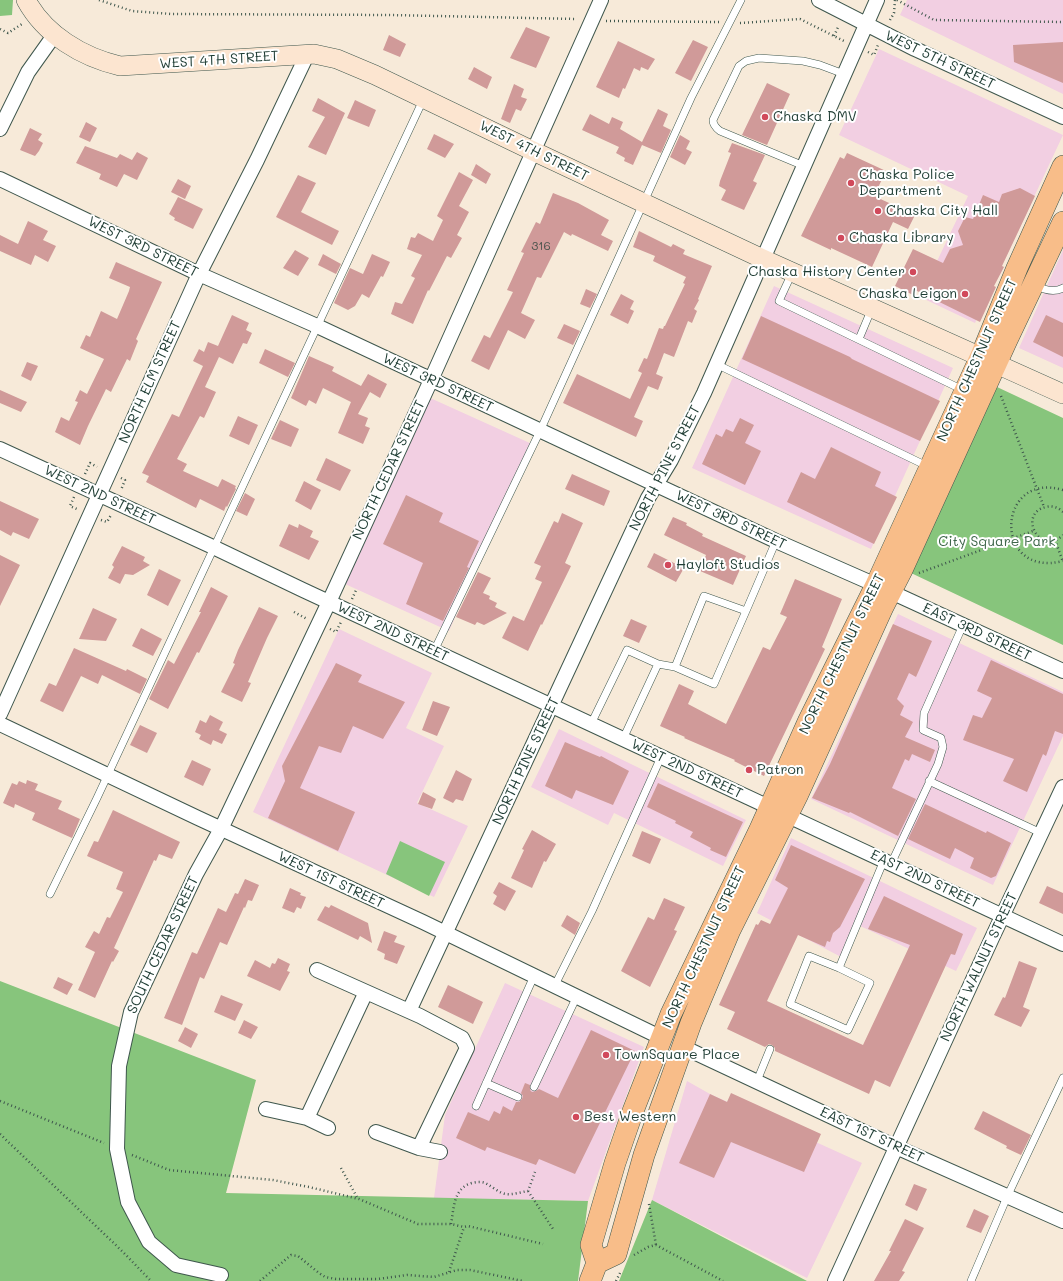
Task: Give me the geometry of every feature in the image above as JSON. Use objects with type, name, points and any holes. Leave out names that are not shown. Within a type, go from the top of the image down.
[{"type":"main road","name":"NORTH CHESTNUT STREET","points":[[884,589],[989,359],[1017,268],[1063,166]]},
{"type":"main road","name":"NORTH CHESTNUT STREET","points":[[593,1272],[591,1245],[615,1163],[633,1111],[671,1014],[778,811],[798,794],[883,607],[884,589],[930,467],[965,391],[989,359],[1034,284],[1063,222]]},
{"type":"main road","name":"NORTH CHESTNUT STREET","points":[[593,1272],[616,1254],[644,1155],[691,1023],[778,811]]},
{"type":"street","name":"WEST 4TH STREET","points":[[26,0],[44,25],[67,44],[106,63],[120,66],[314,54],[336,60],[375,75],[763,259],[989,359],[1063,394]]},
{"type":"street","name":"NORTH CEDAR STREET","points":[[221,829],[329,602],[431,380],[601,0]]},
{"type":"street","name":"WEST 5TH STREET","points":[[819,0],[915,49],[1063,117]]},
{"type":"street","name":"NORTH PINE STREET","points":[[409,1011],[648,498],[671,460],[716,364],[877,0]]},
{"type":"street","points":[[0,129],[28,72],[55,34]]},
{"type":"street","name":"NORTH ELM STREET","points":[[0,714],[199,274],[307,55]]},
{"type":"street","name":"WEST 3RD STREET","points":[[0,179],[199,274],[317,326],[776,541],[884,589]]},
{"type":"street","name":"WEST 2ND STREET","points":[[0,449],[778,811]]},
{"type":"street","name":"EAST 3RD STREET","points":[[884,589],[1063,671]]},
{"type":"street","name":"WEST 1ST STREET","points":[[0,724],[221,829],[446,933],[662,1038]]},
{"type":"street","name":"NORTH WALNUT STREET","points":[[835,1281],[1002,916],[1063,787]]},
{"type":"street","name":"EAST 2ND STREET","points":[[778,811],[1063,944]]},
{"type":"street","name":"SOUTH CEDAR STREET","points":[[221,829],[196,874],[131,1012],[119,1066],[117,1149],[128,1202],[149,1242],[176,1265],[221,1275]]},
{"type":"street","points":[[317,970],[409,1011],[462,1038],[467,1048],[419,1148]]},
{"type":"street","points":[[307,1118],[366,992]]},
{"type":"street","name":"EAST 1ST STREET","points":[[683,1047],[896,1147],[1063,1221]]},
{"type":"street","points":[[266,1109],[307,1118],[328,1128]]},
{"type":"street","points":[[376,1132],[419,1148],[440,1152]]},
{"type":"lane","points":[[434,651],[540,431],[691,98],[742,0]]},
{"type":"lane","points":[[804,166],[720,131],[716,128],[713,120],[739,66],[746,61],[758,58],[803,61],[820,65],[844,74]]},
{"type":"lane","points":[[50,894],[108,775],[213,547],[424,98]]},
{"type":"lane","points":[[793,272],[779,302],[965,391]]},
{"type":"lane","points":[[1034,284],[1044,290],[1059,290],[1063,288]]},
{"type":"lane","points":[[859,339],[872,307]]},
{"type":"lane","points":[[716,364],[930,467]]},
{"type":"lane","points":[[591,724],[627,650],[658,664],[676,667],[714,684],[776,541]]},
{"type":"lane","points":[[676,667],[704,596],[746,611]]},
{"type":"lane","points":[[839,968],[887,862],[930,781],[943,747],[941,738],[923,730],[924,713],[963,625]]},
{"type":"lane","points":[[623,739],[658,664]]},
{"type":"lane","points":[[555,986],[592,911],[661,757]]},
{"type":"lane","points":[[930,781],[1041,833]]},
{"type":"lane","points":[[809,956],[839,968],[870,983],[848,1030],[789,1007],[809,956]]},
{"type":"lane","points":[[476,1106],[534,976]]},
{"type":"lane","points":[[534,1087],[577,996]]},
{"type":"lane","points":[[757,1081],[770,1049]]},
{"type":"lane","points":[[971,1281],[1007,1197],[1063,1078]]},
{"type":"lane","points":[[486,1083],[518,1097]]},
{"type":"path","points":[[99,0],[132,11],[171,14],[406,16],[730,22],[800,19],[834,36]]},
{"type":"path","points":[[894,13],[896,0],[934,20],[1063,22]]},
{"type":"path","points":[[0,29],[8,33],[23,24]]},
{"type":"path","points":[[999,391],[1044,507]]},
{"type":"path","points":[[85,474],[90,463],[98,467]]},
{"type":"path","points":[[120,492],[125,480]]},
{"type":"path","points":[[1055,540],[1063,562],[1050,564],[1038,562],[1027,557],[1018,548],[1013,538],[1011,520],[1013,512],[1022,498],[1037,489],[1046,487],[1063,490]]},
{"type":"path","points":[[70,506],[79,510]]},
{"type":"path","points":[[1063,512],[1055,507],[1044,507],[1035,514],[1033,519],[1033,531],[1045,541],[1055,540],[1063,535]]},
{"type":"path","points":[[107,522],[112,512]]},
{"type":"path","points":[[916,574],[1033,531]]},
{"type":"path","points":[[0,1101],[169,1170],[274,1180],[358,1199],[418,1224],[451,1224],[464,1227],[468,1226],[543,1244]]},
{"type":"path","points":[[0,1134],[123,1252],[151,1281]]},
{"type":"path","points":[[341,1168],[358,1199]]},
{"type":"path","points":[[528,1191],[535,1172]]},
{"type":"path","points":[[451,1224],[457,1194],[466,1184],[478,1181],[486,1183],[506,1194],[528,1191]]},
{"type":"path","points":[[528,1191],[553,1229]]},
{"type":"path","points":[[648,1204],[656,1246]]},
{"type":"path","points":[[449,1272],[464,1227]]},
{"type":"path","points":[[632,1256],[648,1247],[656,1246],[723,1281]]},
{"type":"path","points":[[260,1281],[291,1255],[303,1259],[325,1277],[336,1279],[378,1279],[407,1275],[434,1277],[457,1270],[470,1270],[523,1281]]},
{"type":"path","points":[[616,1281],[623,1268]]},
{"type":"shaded area","points":[[907,0],[1063,0],[1063,94],[900,15]]},
{"type":"shaded area","points":[[879,49],[1063,135],[975,323],[920,297],[968,196],[839,135]]},
{"type":"shaded area","points":[[1063,250],[1063,368],[1019,348]]},
{"type":"shaded area","points":[[774,286],[953,368],[871,549],[692,468]]},
{"type":"shaded area","points":[[428,397],[532,444],[449,631],[345,584]]},
{"type":"shaded area","points":[[898,614],[1063,692],[1063,736],[993,885],[811,799]]},
{"type":"shaded area","points":[[339,629],[432,673],[406,728],[444,746],[417,803],[468,826],[434,897],[253,812]]},
{"type":"shaded area","points":[[559,729],[746,820],[723,866],[614,813],[608,825],[531,787]]},
{"type":"shaded area","points":[[791,838],[977,928],[956,971],[858,925],[843,958],[757,913]]},
{"type":"shaded area","points":[[505,983],[644,1047],[588,1201],[434,1198],[445,1115]]},
{"type":"shaded area","points":[[687,1081],[710,1094],[862,1163],[807,1278],[652,1200]]},
{"type":"green space","points":[[0,0],[13,0],[12,15],[0,16]]},
{"type":"green space","name":"City Square Park","points":[[997,387],[1063,418],[1063,645],[911,573]]},
{"type":"green space","points":[[400,841],[445,862],[429,896],[386,874]]},
{"type":"green space","points":[[0,981],[256,1080],[226,1193],[588,1201],[578,1281],[0,1281]]},
{"type":"green space","points":[[652,1200],[807,1281],[619,1281]]},
{"type":"building","points":[[526,27],[550,37],[536,68],[510,58]]},
{"type":"building","points":[[389,35],[406,44],[400,57],[383,50]]},
{"type":"building","points":[[693,40],[708,47],[691,81],[675,73]]},
{"type":"building","points":[[618,41],[655,59],[648,70],[641,67],[640,71],[634,68],[625,89],[623,88],[619,98],[596,87]]},
{"type":"building","points":[[1063,42],[1063,83],[1014,62],[1013,45]]},
{"type":"building","points":[[474,67],[492,77],[487,89],[468,79]]},
{"type":"building","name":"Chaska DMV","points":[[767,83],[790,94],[767,145],[742,135]]},
{"type":"building","points":[[514,84],[524,89],[521,97],[527,99],[521,111],[516,109],[510,123],[501,119]]},
{"type":"building","points":[[318,98],[345,113],[326,155],[308,147],[325,117],[312,111]]},
{"type":"building","points":[[355,100],[376,110],[369,127],[347,118]]},
{"type":"building","points":[[658,109],[668,114],[663,126],[671,130],[661,153],[642,145],[633,165],[624,161],[625,158],[616,153],[619,147],[582,130],[590,114],[609,124],[612,117],[623,122],[620,129],[642,142]]},
{"type":"building","points":[[86,122],[97,128],[90,142],[79,137]]},
{"type":"building","points":[[30,128],[42,134],[38,140],[43,143],[35,156],[20,150]]},
{"type":"building","points":[[434,134],[454,144],[445,158],[427,149]]},
{"type":"building","points":[[680,135],[690,141],[686,149],[692,152],[685,165],[670,157]]},
{"type":"building","points":[[732,143],[765,155],[753,181],[757,183],[744,210],[721,200],[726,190],[719,186],[731,153],[728,152]]},
{"type":"building","points":[[85,146],[117,158],[120,154],[132,160],[137,152],[148,158],[137,180],[124,174],[117,187],[99,179],[101,174],[76,163]]},
{"type":"building","name":"Chaska City Hall","points":[[847,153],[886,171],[874,196],[915,215],[908,229],[893,222],[872,267],[801,236],[840,157],[844,159]]},
{"type":"building","points":[[476,164],[491,174],[486,184],[471,175]]},
{"type":"building","points":[[459,172],[473,180],[459,206],[469,212],[457,235],[462,238],[451,258],[447,256],[429,291],[428,290],[413,324],[391,314],[395,302],[402,304],[415,278],[411,276],[422,255],[407,249],[411,237],[415,238],[418,233],[433,241],[443,220],[437,216]]},
{"type":"building","points":[[298,175],[316,183],[301,212],[339,231],[332,245],[276,217]]},
{"type":"building","points":[[178,179],[191,186],[185,199],[171,192]]},
{"type":"building","points":[[1020,188],[1035,196],[1002,266],[1004,267],[994,286],[996,287],[980,322],[915,290],[913,295],[895,286],[913,249],[943,263],[950,249],[963,245],[958,231],[965,217],[973,219],[983,195],[999,202],[1002,194]]},
{"type":"building","points":[[553,193],[578,203],[609,220],[601,235],[613,241],[608,251],[572,234],[571,236],[564,232],[541,278],[537,277],[521,313],[535,320],[525,339],[508,330],[489,370],[471,361],[484,335],[490,338],[513,292],[507,290],[524,253],[521,252],[536,222],[540,224]]},
{"type":"building","points":[[178,197],[203,209],[193,229],[174,220],[175,218],[169,214]]},
{"type":"building","points":[[28,221],[48,231],[43,240],[56,246],[48,262],[35,255],[31,265],[0,251],[0,235],[18,244]]},
{"type":"building","points":[[639,231],[671,247],[673,244],[685,250],[683,254],[712,266],[694,309],[697,311],[692,323],[688,321],[674,357],[664,353],[656,374],[663,377],[658,390],[648,386],[634,417],[643,421],[636,437],[563,403],[577,374],[630,399],[642,373],[638,371],[644,358],[647,359],[659,328],[663,329],[665,326],[685,284],[683,283],[686,277],[653,261],[655,256],[633,247]]},
{"type":"building","points":[[295,250],[309,258],[298,276],[283,268]]},
{"type":"building","points":[[323,254],[341,264],[336,274],[318,265]]},
{"type":"building","points":[[372,254],[390,262],[383,277],[381,276],[369,298],[362,294],[355,306],[348,310],[334,303],[350,268],[363,274]]},
{"type":"building","points":[[116,262],[162,282],[136,339],[138,341],[130,361],[127,359],[111,392],[106,389],[80,445],[55,432],[61,417],[69,421],[78,402],[75,401],[80,390],[87,394],[104,359],[80,348],[86,335],[90,337],[101,311],[117,319],[129,291],[130,287],[109,278]]},
{"type":"building","points":[[586,289],[597,294],[590,308],[580,304]]},
{"type":"building","points":[[621,294],[634,301],[630,309],[634,311],[628,324],[610,315]]},
{"type":"building","points":[[232,315],[249,323],[246,330],[252,333],[247,344],[243,343],[233,364],[219,357],[205,387],[216,392],[204,418],[200,416],[177,459],[187,464],[183,471],[218,487],[222,479],[236,486],[236,489],[224,511],[200,499],[196,508],[146,482],[149,476],[142,473],[172,414],[179,417],[203,366],[193,361],[199,349],[204,352],[208,342],[218,346]]},
{"type":"building","points":[[1046,315],[1063,323],[1063,357],[1033,342]]},
{"type":"building","points":[[761,316],[940,401],[920,441],[742,359]]},
{"type":"building","points":[[564,324],[580,331],[573,345],[557,338]]},
{"type":"building","points":[[265,349],[295,363],[288,377],[259,363]]},
{"type":"building","points":[[309,356],[334,367],[332,371],[361,386],[368,374],[387,384],[380,398],[370,392],[358,414],[368,418],[365,426],[370,428],[363,444],[338,433],[351,402],[323,388],[316,404],[309,400],[306,406],[291,398]]},
{"type":"building","points":[[27,362],[38,366],[31,381],[21,376]]},
{"type":"building","points":[[0,390],[27,402],[21,412],[0,403]]},
{"type":"building","points":[[238,416],[258,425],[249,445],[229,436]]},
{"type":"building","points":[[740,418],[754,425],[745,443],[761,451],[745,485],[702,464],[716,434],[722,437],[726,429],[733,432]]},
{"type":"building","points":[[280,420],[299,429],[291,447],[271,439]]},
{"type":"building","points":[[831,447],[881,472],[875,486],[897,497],[874,544],[787,502],[801,472],[815,479]]},
{"type":"building","points":[[326,458],[351,470],[340,491],[316,480]]},
{"type":"building","points":[[572,474],[610,491],[604,506],[565,489]]},
{"type":"building","points":[[304,481],[321,490],[311,510],[295,501]]},
{"type":"building","points":[[245,493],[255,499],[247,516],[236,511]]},
{"type":"building","points":[[406,495],[443,513],[439,522],[479,541],[467,567],[469,568],[443,621],[406,604],[423,563],[383,544]]},
{"type":"building","points":[[0,501],[39,519],[29,539],[13,532],[11,536],[0,530]]},
{"type":"building","points":[[562,513],[583,523],[565,563],[571,566],[528,651],[502,638],[513,616],[524,621],[542,582],[535,579],[541,566],[534,563],[554,521],[558,523]]},
{"type":"building","points":[[673,517],[687,523],[686,525],[703,534],[702,536],[746,556],[733,585],[700,571],[706,555],[664,535]]},
{"type":"building","points":[[289,524],[298,528],[299,524],[313,531],[310,537],[319,541],[309,560],[279,546]]},
{"type":"building","points":[[122,546],[145,557],[143,561],[150,565],[133,575],[125,574],[120,584],[108,578],[114,567],[112,565]]},
{"type":"building","points":[[654,553],[684,568],[676,582],[647,567]]},
{"type":"building","points":[[0,555],[20,565],[0,606]]},
{"type":"building","points":[[159,569],[181,580],[168,606],[147,595]]},
{"type":"building","points":[[478,572],[491,578],[483,593],[490,596],[489,599],[497,603],[495,607],[507,613],[484,625],[477,622],[475,625],[456,617]]},
{"type":"building","points":[[795,579],[842,599],[822,647],[825,649],[764,776],[734,761],[735,760],[660,726],[679,684],[694,691],[688,704],[726,724],[763,647],[770,650],[787,617],[780,614]]},
{"type":"building","points":[[211,587],[228,596],[168,709],[149,699],[168,660],[174,664],[201,612],[199,612]]},
{"type":"building","points":[[259,607],[278,616],[248,682],[251,683],[242,702],[221,692],[235,664],[233,663],[238,650]]},
{"type":"building","points":[[93,608],[117,619],[106,641],[79,639]]},
{"type":"building","points":[[631,619],[647,626],[639,643],[623,636]]},
{"type":"building","points":[[893,624],[932,641],[916,677],[909,673],[897,699],[904,706],[900,715],[913,722],[905,737],[935,750],[930,762],[912,754],[909,761],[905,759],[892,788],[916,799],[898,836],[850,812],[849,813],[812,798],[830,764]]},
{"type":"building","points":[[141,628],[162,639],[153,656],[132,646]]},
{"type":"building","points":[[74,648],[126,671],[127,669],[147,679],[140,694],[102,675],[98,684],[81,676],[63,712],[40,701],[49,683],[56,686]]},
{"type":"building","points":[[991,660],[1063,694],[1063,734],[1055,731],[1046,756],[1043,754],[1027,792],[1003,781],[1014,759],[963,740],[973,715],[982,718],[992,698],[977,691]]},
{"type":"building","points":[[336,663],[362,675],[358,682],[405,702],[383,739],[353,726],[341,753],[319,746],[300,788],[355,812],[338,851],[268,818],[285,781],[282,766]]},
{"type":"building","points":[[433,701],[450,707],[437,736],[422,730]]},
{"type":"building","points":[[210,715],[223,722],[219,730],[227,734],[222,744],[213,740],[211,745],[199,739],[201,735],[195,732],[200,720],[206,723]]},
{"type":"building","points":[[140,725],[157,733],[147,753],[130,745]]},
{"type":"building","points":[[565,742],[600,757],[601,756],[629,771],[613,805],[576,790],[572,799],[545,786]]},
{"type":"building","points":[[192,760],[211,769],[203,786],[184,777]]},
{"type":"building","points":[[456,770],[472,779],[463,801],[456,799],[453,803],[443,798]]},
{"type":"building","points":[[27,780],[38,784],[35,790],[62,801],[58,809],[80,819],[72,838],[32,820],[35,813],[15,804],[14,808],[3,803],[12,783],[17,785],[19,781],[26,784]]},
{"type":"building","points":[[658,783],[743,822],[726,857],[710,850],[711,848],[690,837],[693,832],[675,823],[676,821],[647,807]]},
{"type":"building","points":[[423,792],[436,799],[432,809],[418,804]]},
{"type":"building","points":[[925,804],[986,833],[987,831],[1011,843],[996,876],[991,878],[970,868],[974,858],[955,848],[950,859],[908,839]]},
{"type":"building","points":[[113,810],[180,842],[172,859],[159,854],[156,861],[154,860],[114,948],[119,951],[113,962],[112,961],[95,998],[78,990],[95,952],[85,947],[94,931],[99,934],[107,917],[110,918],[123,892],[116,889],[123,872],[87,856],[94,841],[98,842]]},
{"type":"building","points":[[532,830],[556,844],[546,862],[544,861],[532,888],[511,878],[524,850],[522,849]]},
{"type":"building","points":[[642,831],[661,839],[650,864],[632,856]]},
{"type":"building","points":[[791,845],[865,879],[840,927],[833,933],[830,942],[827,941],[825,947],[798,935],[767,1001],[863,1045],[910,945],[868,929],[884,896],[963,934],[955,955],[951,954],[890,1087],[875,1080],[869,1094],[775,1051],[775,1048],[772,1045],[769,1044],[765,1047],[727,1029],[735,1012],[719,1005],[756,924],[758,925],[761,920],[770,924],[788,888],[775,880]]},
{"type":"building","points":[[245,879],[259,885],[252,901],[248,900],[245,908],[244,907],[227,945],[220,942],[204,979],[200,977],[182,1025],[164,1018],[192,952],[197,954],[218,908],[226,912],[235,893],[238,894]]},
{"type":"building","points":[[499,882],[516,891],[505,911],[493,904],[497,896],[493,893]]},
{"type":"building","points":[[1047,886],[1063,893],[1063,914],[1039,903]]},
{"type":"building","points":[[290,888],[306,897],[301,909],[297,907],[294,913],[282,908]]},
{"type":"building","points":[[664,898],[685,907],[674,930],[677,931],[650,987],[621,971],[648,917],[654,920]]},
{"type":"building","points":[[331,905],[368,923],[372,943],[360,936],[358,940],[317,920],[325,906],[329,908]]},
{"type":"building","points":[[567,915],[580,923],[575,935],[561,926]]},
{"type":"building","points":[[384,931],[397,936],[394,942],[405,946],[397,964],[384,959],[385,954],[377,950]]},
{"type":"building","points":[[278,958],[290,964],[287,971],[290,972],[280,991],[247,976],[255,960],[270,968],[272,963],[275,964]]},
{"type":"building","points":[[1019,961],[1037,968],[1023,1007],[1030,1010],[1021,1027],[994,1015],[1003,997],[1005,998]]},
{"type":"building","points":[[58,977],[73,984],[67,995],[53,988]]},
{"type":"building","points":[[448,985],[483,1002],[473,1024],[438,1007]]},
{"type":"building","points":[[221,995],[243,1004],[235,1021],[214,1012]]},
{"type":"building","points":[[244,1020],[258,1027],[251,1039],[238,1033]]},
{"type":"building","points":[[185,1027],[198,1034],[191,1048],[178,1041]]},
{"type":"building","name":"Best Western","points":[[591,1030],[635,1051],[575,1174],[539,1159],[536,1165],[487,1147],[485,1151],[456,1138],[468,1112],[489,1121],[494,1111],[500,1114],[503,1106],[512,1111],[516,1102],[519,1102],[522,1099],[523,1096],[521,1093],[525,1083],[530,1085],[530,1090],[532,1092],[539,1089],[558,1098]]},
{"type":"building","points":[[731,1093],[821,1134],[804,1172],[731,1142],[714,1178],[679,1163],[710,1094],[727,1102]]},
{"type":"building","points":[[983,1111],[1031,1135],[1021,1155],[974,1129]]},
{"type":"building","points":[[914,1184],[927,1189],[917,1211],[905,1205]]},
{"type":"building","points":[[974,1209],[989,1216],[981,1233],[966,1227]]},
{"type":"building","points":[[905,1219],[924,1228],[902,1271],[905,1272],[899,1281],[874,1281],[891,1251],[889,1251]]},
{"type":"place","name":"Chaska DMV","points":[[765,117]]},
{"type":"place","name":"Chaska Police Department","points":[[851,183]]},
{"type":"place","name":"Chaska City Hall","points":[[878,211]]},
{"type":"place","name":"Chaska Library","points":[[841,238]]},
{"type":"place","name":"Chaska History Center","points":[[913,272]]},
{"type":"place","name":"Chaska Leigon","points":[[965,294]]},
{"type":"place","name":"Hayloft Studios","points":[[668,565]]},
{"type":"place","name":"Patron","points":[[749,770]]},
{"type":"place","name":"TownSquare Place","points":[[606,1055]]},
{"type":"place","name":"Best Western","points":[[576,1117]]}]
